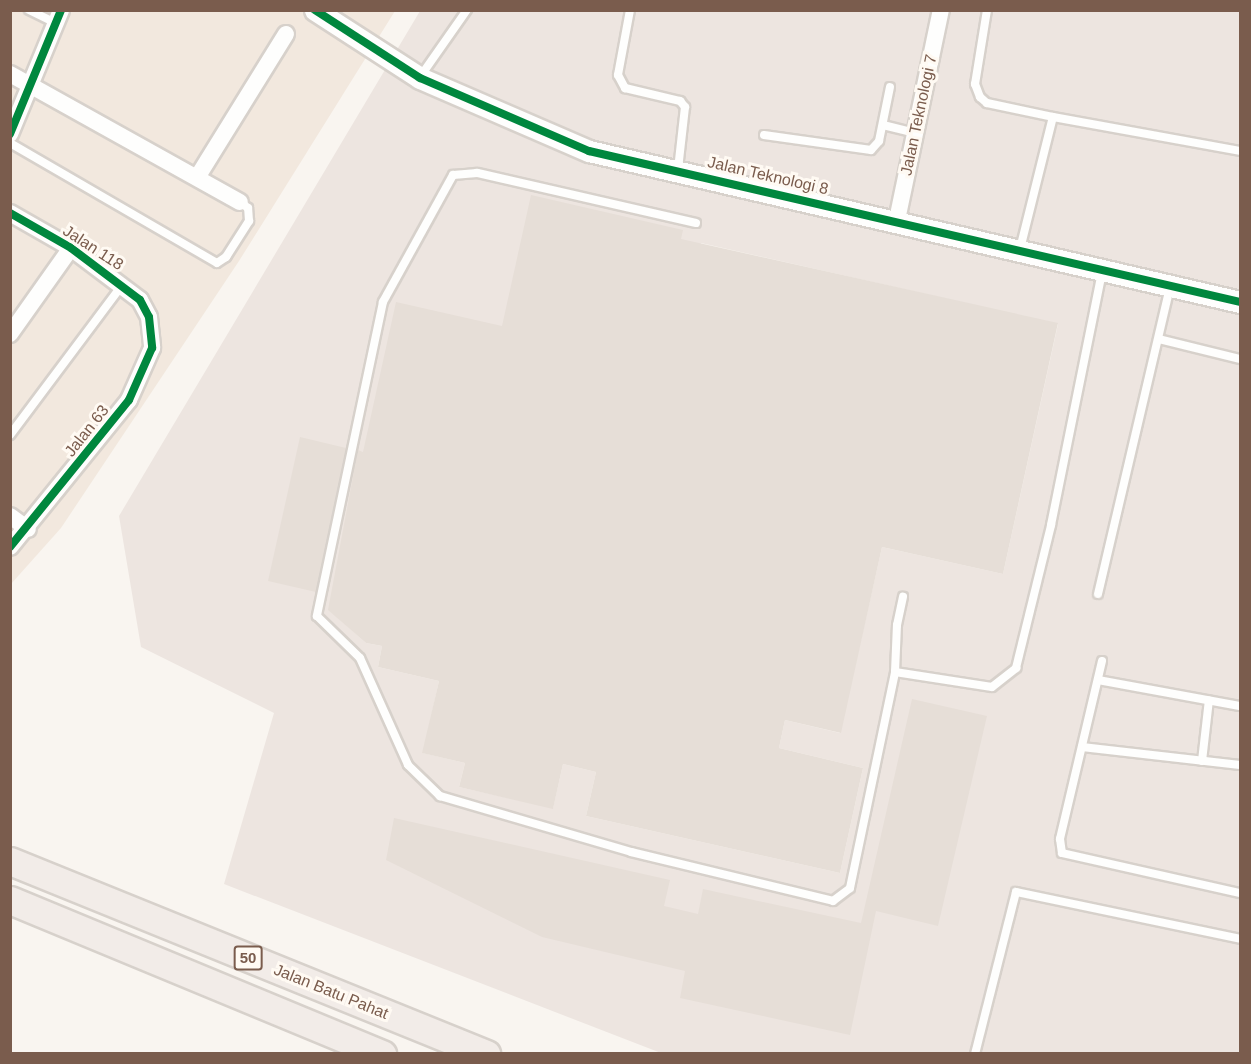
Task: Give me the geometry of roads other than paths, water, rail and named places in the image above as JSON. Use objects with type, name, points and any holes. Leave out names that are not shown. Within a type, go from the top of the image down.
[{"type":"highway","name":"Jalan Batu Pahat","points":[[10,861],[486,1053]]},
{"type":"highway","name":"50","points":[[10,900],[382,1053]]},
{"type":"street","name":"Jalan Teknologi 8","points":[[315,10],[420,78],[562,142],[1240,302]]},
{"type":"street","name":"Jalan Teknologi 7","points":[[897,220],[941,10]]},
{"type":"street","points":[[10,134],[59,17]]},
{"type":"street","points":[[198,176],[286,34]]},
{"type":"street","points":[[10,74],[31,83],[198,176],[240,202]]},
{"type":"street","name":"Jalan 118","points":[[10,213],[71,248],[123,284],[149,317]]},
{"type":"street","points":[[10,334],[71,248]]},
{"type":"street","name":"Jalan 63","points":[[10,547],[28,529],[143,375],[152,348],[149,317]]},
{"type":"street","points":[[10,516],[28,529]]},
{"type":"lane","points":[[29,10],[59,17]]},
{"type":"lane","points":[[420,78],[467,10]]},
{"type":"lane","points":[[630,10],[618,75],[626,88],[680,101],[685,107],[678,169]]},
{"type":"lane","points":[[987,10],[975,84],[980,97],[987,103],[1240,151]]},
{"type":"lane","points":[[764,135],[864,152],[879,141],[890,87]]},
{"type":"lane","points":[[1020,249],[1053,117]]},
{"type":"lane","points":[[883,125],[915,133]]},
{"type":"lane","points":[[10,143],[217,263],[226,257],[249,221],[248,208],[240,202]]},
{"type":"lane","points":[[696,223],[477,173],[453,175],[383,302],[317,605],[319,621],[360,658],[408,765],[440,796],[631,852],[833,901],[850,888],[896,672],[897,625],[903,597]]},
{"type":"lane","points":[[896,672],[992,687],[1016,668],[1051,525],[1102,271]]},
{"type":"lane","points":[[10,435],[123,284]]},
{"type":"lane","points":[[1098,594],[1170,287]]},
{"type":"lane","points":[[1159,339],[1240,358]]},
{"type":"lane","points":[[1102,661],[1060,839],[1062,853],[1240,893]]},
{"type":"lane","points":[[1098,680],[1240,706]]},
{"type":"lane","points":[[1202,761],[1209,700]]},
{"type":"lane","points":[[1082,747],[1240,765]]},
{"type":"lane","points":[[975,1053],[1016,892],[1240,939]]}]
